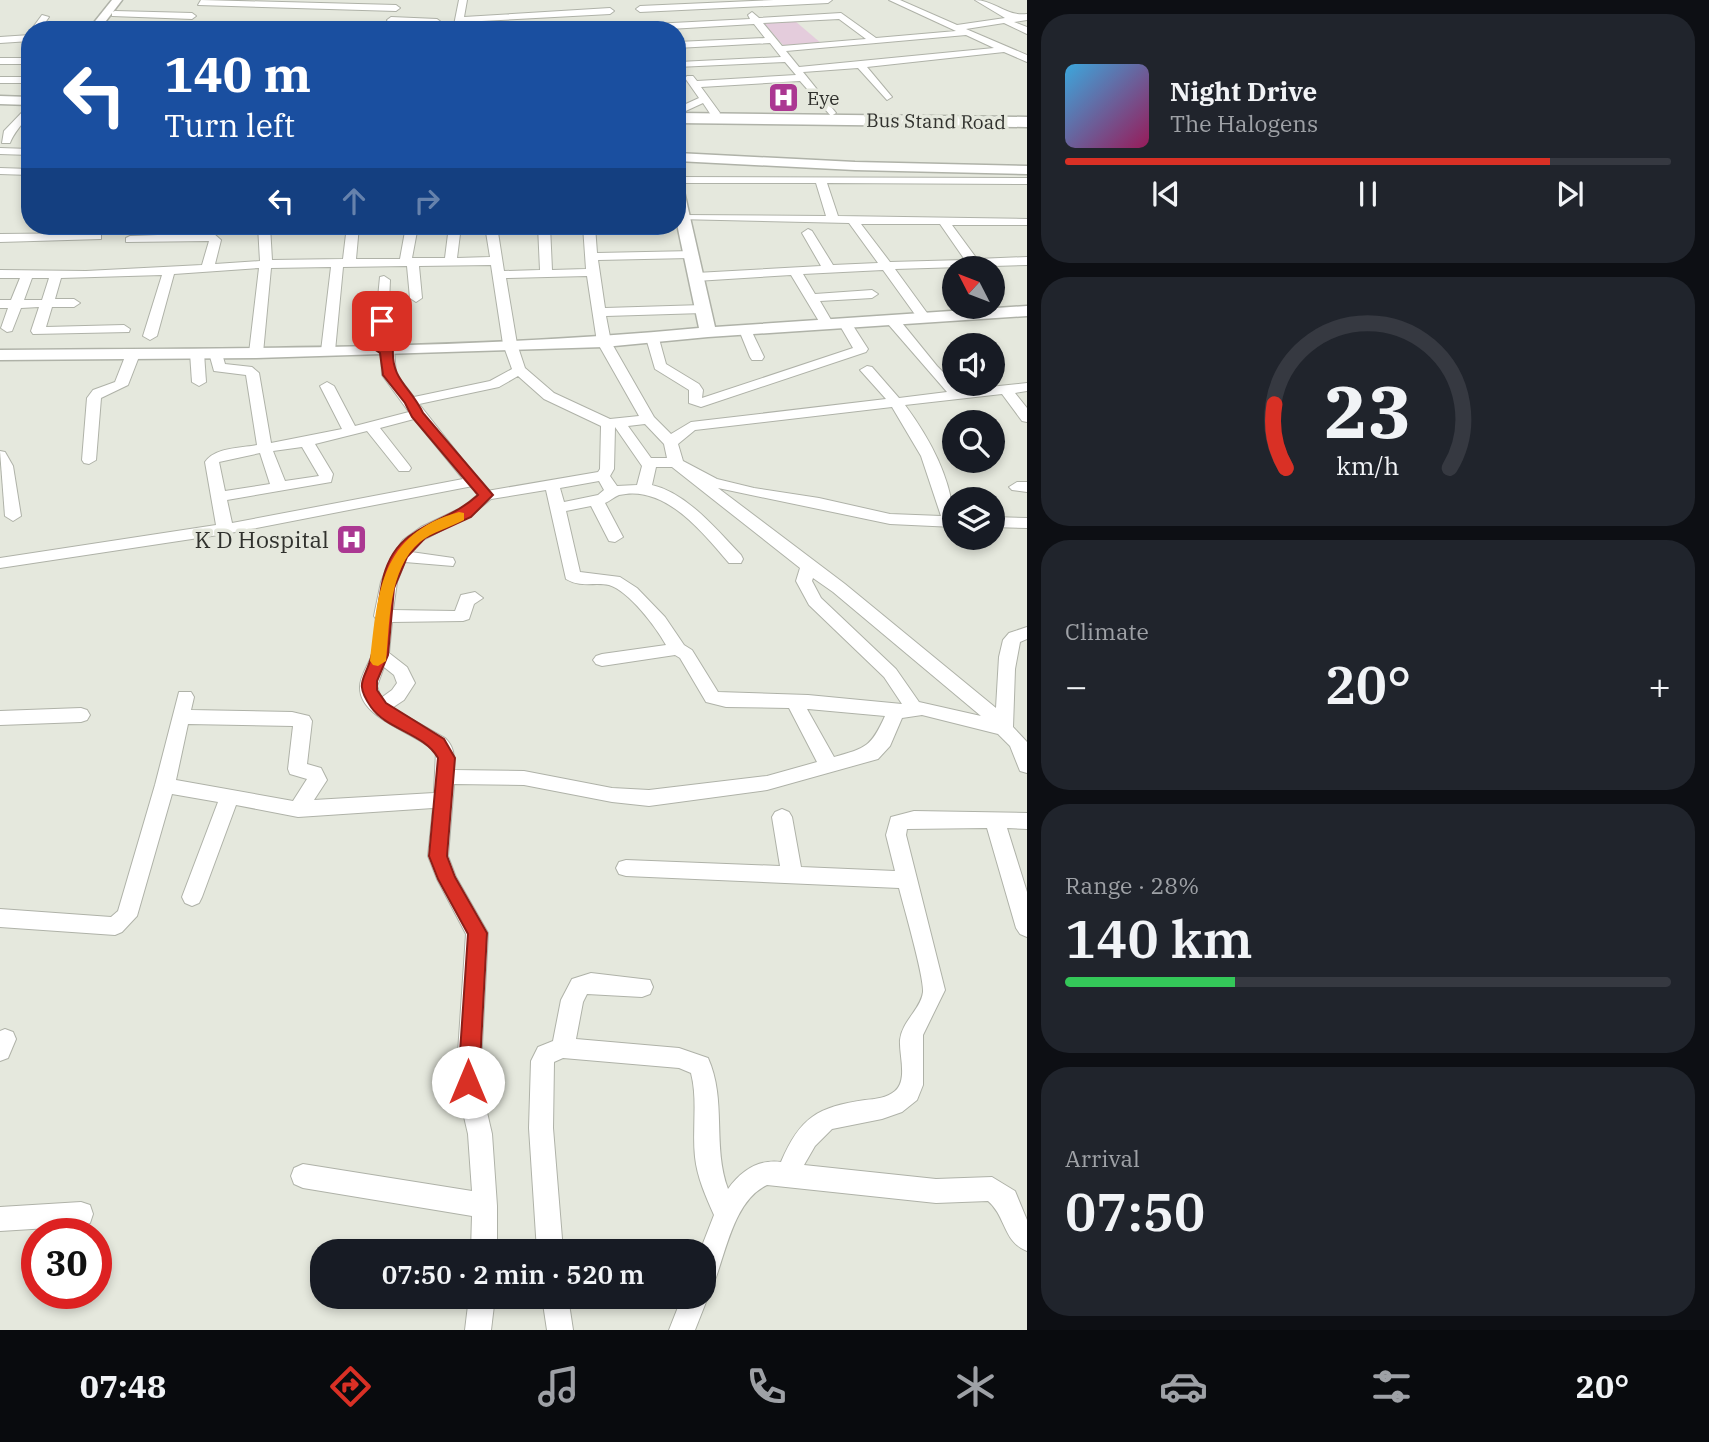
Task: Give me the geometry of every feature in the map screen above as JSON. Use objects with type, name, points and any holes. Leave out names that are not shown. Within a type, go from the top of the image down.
[{"type":"main road","points":[[2,104],[21,97]]},
{"type":"main road","points":[[2,104],[21,108]]},
{"type":"main road","name":"Bus Stand Road","points":[[686,111],[1027,114]]},
{"type":"main road","name":"Bus Stand Road","points":[[686,118],[1027,122]]},
{"type":"main road","points":[[686,123],[698,118]]},
{"type":"street","points":[[100,21],[117,0]]},
{"type":"street","points":[[110,21],[125,0]]},
{"type":"street","points":[[459,21],[463,0]]},
{"type":"street","points":[[604,0],[643,21]]},
{"type":"street","points":[[487,21],[516,17],[526,12],[828,0]]},
{"type":"street","points":[[893,0],[1002,50],[1024,56]]},
{"type":"street","points":[[979,0],[1027,31]]},
{"type":"street","points":[[188,21],[202,2],[397,4],[391,21]]},
{"type":"street","points":[[743,2],[831,113]]},
{"type":"street","points":[[115,14],[192,16]]},
{"type":"street","points":[[43,21],[46,17]]},
{"type":"street","points":[[515,21],[516,17]]},
{"type":"street","points":[[686,26],[844,17],[874,41]]},
{"type":"street","points":[[781,49],[960,30],[1027,17]]},
{"type":"street","points":[[796,20],[806,28]]},
{"type":"street","points":[[815,37],[825,45]]},
{"type":"street","points":[[0,40],[21,39]]},
{"type":"street","points":[[686,45],[772,40]]},
{"type":"street","points":[[695,84],[1002,50]]},
{"type":"street","points":[[686,64],[787,59]]},
{"type":"street","points":[[0,61],[21,61]]},
{"type":"street","points":[[862,67],[887,97]]},
{"type":"street","points":[[686,73],[715,113]]},
{"type":"street","points":[[0,80],[21,80]]},
{"type":"street","points":[[686,106],[703,97]]},
{"type":"street","points":[[2,158],[21,123]]},
{"type":"street","points":[[2,158],[21,154]]},
{"type":"street","points":[[686,157],[855,166],[1027,170]]},
{"type":"street","points":[[2,158],[21,161]]},
{"type":"street","points":[[2,158],[21,168]]},
{"type":"street","points":[[686,180],[1027,181]]},
{"type":"street","points":[[820,180],[833,220]]},
{"type":"street","points":[[686,218],[1027,222]]},
{"type":"street","points":[[852,220],[924,317]]},
{"type":"street","points":[[943,221],[969,256]]},
{"type":"street","points":[[0,245],[10,243],[21,231]]},
{"type":"street","points":[[808,233],[829,269]]},
{"type":"street","points":[[686,234],[708,332]]},
{"type":"street","points":[[0,238],[44,235]]},
{"type":"street","points":[[90,252],[97,235]]},
{"type":"street","points":[[130,240],[158,235]]},
{"type":"street","points":[[195,235],[215,238],[208,267]]},
{"type":"street","points":[[256,353],[266,235]]},
{"type":"street","points":[[328,351],[343,264],[351,235]]},
{"type":"street","points":[[411,235],[409,263],[416,298]]},
{"type":"street","points":[[450,262],[454,235]]},
{"type":"street","points":[[493,235],[510,344],[519,370],[548,396],[614,424],[648,462],[649,470],[643,490]]},
{"type":"street","points":[[544,235],[546,274]]},
{"type":"street","points":[[590,235],[604,342],[648,419],[671,443],[676,463],[871,614],[1004,729],[1018,743],[1027,766]]},
{"type":"street","points":[[592,257],[691,254]]},
{"type":"street","points":[[0,304],[49,303],[80,289],[169,271],[208,267],[497,261]]},
{"type":"street","points":[[1005,263],[1025,263]]},
{"type":"street","points":[[696,277],[887,266],[942,266]]},
{"type":"street","points":[[150,336],[169,271]]},
{"type":"street","points":[[795,271],[828,325]]},
{"type":"street","points":[[499,275],[593,272]]},
{"type":"street","points":[[0,275],[56,276],[80,289]]},
{"type":"street","points":[[7,328],[27,275]]},
{"type":"street","points":[[56,276],[49,303],[37,327],[38,331],[124,329]]},
{"type":"street","points":[[384,280],[383,349],[389,375],[486,495]]},
{"type":"street","points":[[71,318],[80,289]]},
{"type":"street","points":[[811,298],[872,294]]},
{"type":"street","points":[[599,312],[703,309]]},
{"type":"street","points":[[1005,310],[1027,311]]},
{"type":"street","points":[[0,355],[256,353],[604,342],[942,315]]},
{"type":"street","points":[[893,321],[942,379]]},
{"type":"street","points":[[653,338],[660,366],[694,387],[694,398],[701,403],[857,351],[860,344],[845,324]]},
{"type":"street","points":[[745,330],[757,357]]},
{"type":"street","points":[[197,353],[200,382]]},
{"type":"street","points":[[216,353],[219,368],[247,370],[252,373],[265,448],[279,487]]},
{"type":"street","points":[[89,460],[94,398],[98,393],[121,385],[133,354]]},
{"type":"street","points":[[225,529],[212,463],[214,459],[371,427],[414,408],[494,384],[519,370]]},
{"type":"street","points":[[867,370],[899,404],[928,449],[942,492]]},
{"type":"street","points":[[327,386],[351,432]]},
{"type":"street","points":[[1005,389],[1027,387]]},
{"type":"street","points":[[1005,390],[1027,418]]},
{"type":"street","points":[[671,443],[691,426],[959,396]]},
{"type":"street","points":[[614,424],[648,419]]},
{"type":"street","points":[[603,476],[607,469],[614,424]]},
{"type":"street","points":[[371,427],[404,468]]},
{"type":"street","points":[[220,497],[326,479],[326,474],[306,442]]},
{"type":"street","points":[[0,455],[6,466],[13,516]]},
{"type":"street","points":[[648,462],[676,463],[712,482],[754,493],[819,503],[890,519],[942,522]]},
{"type":"street","points":[[484,1239],[480,1134],[468,1082],[477,933],[447,879],[438,856],[447,758],[438,743],[380,707],[369,690],[369,681],[380,655],[390,577],[409,544],[420,535],[466,514],[486,495],[603,476]]},
{"type":"street","points":[[603,476],[612,491]]},
{"type":"street","points":[[0,564],[225,529],[473,482]]},
{"type":"street","points":[[552,484],[572,575],[584,581],[613,581],[625,588],[658,619],[673,638],[677,649]]},
{"type":"street","points":[[558,508],[596,501],[612,491],[653,491],[664,496],[704,527],[735,559]]},
{"type":"street","points":[[596,501],[615,537]]},
{"type":"street","points":[[1005,522],[1027,523]]},
{"type":"street","points":[[400,556],[447,562]]},
{"type":"street","points":[[809,567],[804,586],[814,601],[890,673],[907,710]]},
{"type":"street","points":[[383,616],[455,617],[463,615],[467,599],[475,598]]},
{"type":"street","points":[[1004,729],[1011,642],[1017,635],[1027,633]]},
{"type":"street","points":[[603,660],[677,649],[686,654],[712,697],[907,710],[1004,729]]},
{"type":"street","points":[[380,655],[401,671],[406,683],[398,695],[380,707]]},
{"type":"street","points":[[0,918],[115,926],[127,916],[165,785],[185,697]]},
{"type":"street","points":[[795,702],[829,765]]},
{"type":"street","points":[[445,777],[524,778],[612,795],[649,798],[767,783],[877,750],[892,719],[907,710]]},
{"type":"street","points":[[0,718],[81,715]]},
{"type":"street","points":[[181,717],[303,721],[297,769],[314,773],[317,780],[298,809]]},
{"type":"street","points":[[165,785],[298,809],[442,800]]},
{"type":"street","points":[[192,897],[230,797]]},
{"type":"street","points":[[782,817],[792,876]]},
{"type":"street","points":[[788,1175],[797,1150],[823,1122],[844,1114],[871,1111],[901,1101],[909,1092],[914,1028],[932,1002],[934,990],[896,835],[898,823],[914,819],[1027,821]]},
{"type":"street","points":[[995,822],[1027,928]]},
{"type":"street","points":[[626,868],[908,880]]},
{"type":"street","points":[[563,1048],[572,1000],[580,986],[591,983],[642,987]]},
{"type":"street","points":[[549,1239],[541,1128],[541,1081],[546,1054],[563,1048],[678,1058],[700,1065],[705,1078],[708,1159],[714,1188],[727,1216]]},
{"type":"street","points":[[716,1245],[739,1192],[751,1180],[765,1173],[936,1191],[992,1189],[1006,1200],[1016,1227],[1027,1239]]},
{"type":"street","points":[[303,1176],[485,1206]]},
{"type":"street","points":[[0,1219],[81,1214]]},
{"type":"street","points":[[478,1330],[481,1309]]},
{"type":"street","points":[[557,1309],[560,1330]]},
{"type":"street","points":[[682,1330],[690,1309]]},
{"type":"shaded area","points":[[795,21],[822,44],[785,47],[763,23]]},
{"type":"slow traffic","points":[[378,661],[384,602],[390,577],[400,556],[420,535],[459,517]]},
{"type":"place","name":"Eye","points":[[784,98]]},
{"type":"place","name":"K D Hospital","points":[[352,540]]},
{"type":"route","points":[[382,321],[380,349],[387,349],[389,375],[411,402],[417,414],[486,495],[466,514],[420,535],[400,556],[387,588],[381,650],[369,681],[372,698],[380,707],[438,743],[447,758],[438,856],[447,879],[477,933],[468,1082]]}]
